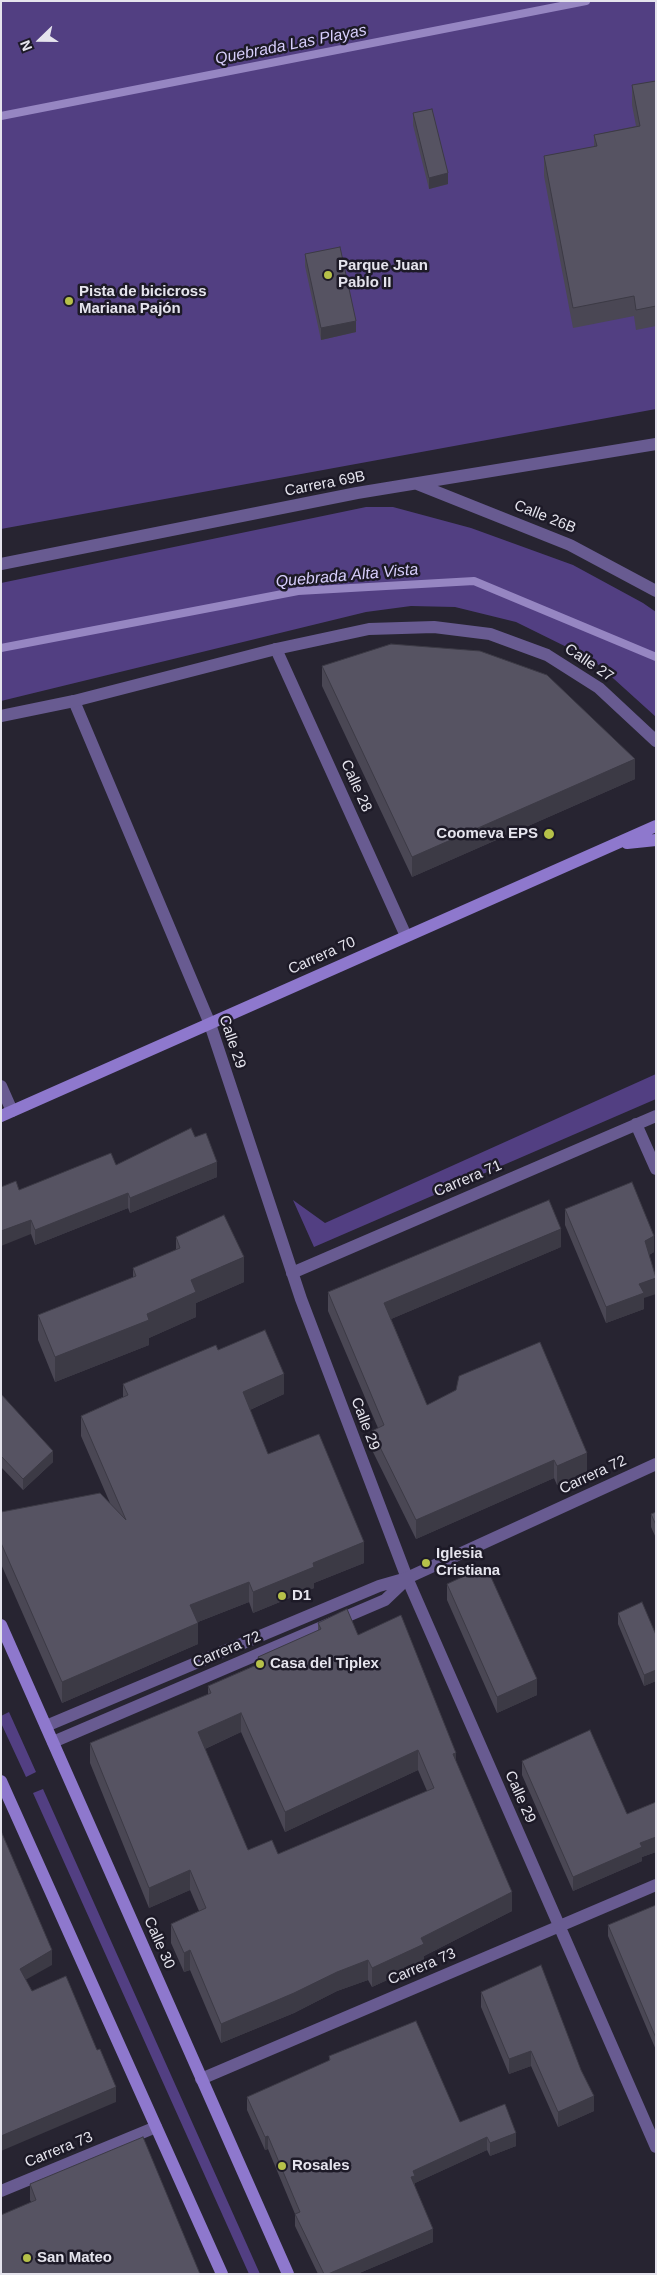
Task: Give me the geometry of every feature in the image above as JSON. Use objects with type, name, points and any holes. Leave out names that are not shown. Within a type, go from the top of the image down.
[{"type":"main road","name":"Carrera 70","points":[[7,1114],[656,826]]},
{"type":"main road","points":[[615,844],[656,840]]},
{"type":"main road","name":"Calle 30","points":[[1,1625],[288,2274]]},
{"type":"main road","points":[[1,1781],[222,2274]]},
{"type":"street","name":"Carrera 69B","points":[[1,564],[357,493],[656,444]]},
{"type":"street","name":"Calle 26B","points":[[417,484],[570,545],[656,591]]},
{"type":"street","name":"Calle 27","points":[[276,649],[369,629],[434,627],[490,634],[547,655],[572,670],[599,688],[656,741]]},
{"type":"street","points":[[1,716],[74,701],[276,649]]},
{"type":"street","name":"Calle 28","points":[[276,649],[406,936]]},
{"type":"street","name":"Calle 29","points":[[74,701],[210,1024],[292,1273],[407,1578],[656,2147]]},
{"type":"street","points":[[1,1086],[7,1114]]},
{"type":"street","name":"Carrera 71","points":[[292,1273],[656,1116]]},
{"type":"street","points":[[636,1124],[656,1169]]},
{"type":"street","name":"Carrera 72","points":[[46,1726],[379,1586],[407,1578],[656,1464]]},
{"type":"street","name":"Carrera 72","points":[[53,1742],[385,1600],[407,1578]]},
{"type":"street","points":[[197,1662],[203,1677]]},
{"type":"street","name":"Carrera 73","points":[[201,2079],[656,1885]]},
{"type":"street","name":"Carrera 73","points":[[1,2191],[156,2127]]},
{"type":"shaded area","name":"Parque Juan Pablo II","points":[[1,1],[656,1],[656,409],[1,529]]},
{"type":"shaded area","points":[[366,507],[393,507],[471,528],[573,565],[656,612],[656,717],[593,660],[516,622],[455,607],[411,606],[366,612],[1,701],[1,583]]},
{"type":"shaded area","points":[[656,1074],[656,1099],[314,1247],[293,1200],[325,1223]]},
{"type":"shaded area","points":[[9,1712],[36,1772],[26,1777],[1,1723],[1,1716]]},
{"type":"shaded area","points":[[43,1789],[260,2274],[249,2274],[33,1793]]},
{"type":"building","points":[[656,81],[656,306],[636,310],[634,296],[573,308],[544,156],[597,146],[594,135],[640,126],[632,85]]},
{"type":"building","points":[[432,109],[448,173],[429,178],[413,113]]},
{"type":"building","points":[[340,247],[356,321],[321,328],[305,254]]},
{"type":"building","points":[[391,644],[480,651],[547,675],[635,759],[412,857],[322,666]]},
{"type":"building","points":[[191,1128],[195,1137],[206,1133],[217,1162],[130,1198],[128,1193],[35,1230],[31,1220],[1,1231],[1,1187],[16,1181],[19,1190],[111,1153],[116,1165]]},
{"type":"building","points":[[632,1182],[654,1236],[645,1241],[656,1278],[639,1284],[644,1293],[606,1307],[565,1209]]},
{"type":"building","points":[[549,1200],[561,1229],[384,1303],[427,1405],[456,1390],[459,1376],[540,1342],[587,1453],[557,1466],[554,1460],[416,1520],[372,1431],[384,1425],[328,1292]]},
{"type":"building","points":[[224,1215],[244,1257],[191,1280],[196,1292],[147,1314],[149,1320],[55,1357],[38,1315],[136,1276],[133,1268],[180,1248],[176,1237]]},
{"type":"building","points":[[265,1330],[284,1374],[243,1392],[268,1454],[319,1434],[364,1542],[313,1563],[314,1567],[253,1592],[249,1582],[190,1605],[198,1623],[62,1682],[1,1543],[1,1512],[100,1493],[126,1520],[81,1416],[128,1395],[123,1384],[216,1345],[218,1350]]},
{"type":"building","points":[[1,1394],[53,1451],[23,1479],[1,1456]]},
{"type":"building","points":[[656,1512],[656,1525],[651,1514]]},
{"type":"building","points":[[486,1566],[537,1679],[497,1697],[447,1584]]},
{"type":"building","points":[[642,1602],[656,1635],[656,1670],[644,1675],[618,1613]]},
{"type":"building","points":[[347,1609],[358,1635],[401,1615],[456,1753],[453,1754],[512,1892],[421,1938],[424,1944],[372,1968],[368,1960],[221,2024],[190,1950],[184,1953],[171,1924],[206,1908],[190,1870],[149,1888],[90,1743],[211,1693],[208,1686],[261,1663],[258,1657],[321,1629],[318,1623]],"holes":[[[241,1713],[285,1812],[418,1750],[434,1788],[278,1854],[272,1840],[248,1850],[198,1732]]]},
{"type":"building","points":[[590,1730],[627,1814],[656,1802],[656,1837],[640,1843],[642,1847],[573,1877],[522,1761]]},
{"type":"building","points":[[1,1831],[52,1950],[20,1969],[32,1991],[66,1976],[97,2050],[100,2049],[116,2087],[1,2136]]},
{"type":"building","points":[[656,1905],[656,2038],[608,1925]]},
{"type":"building","points":[[541,1965],[581,2070],[594,2096],[558,2112],[531,2051],[509,2059],[481,1992]]},
{"type":"building","points":[[416,2021],[460,2122],[505,2104],[516,2133],[490,2143],[487,2137],[413,2171],[415,2176],[411,2177],[433,2229],[328,2274],[324,2274],[295,2214],[300,2212],[268,2136],[265,2137],[247,2097],[330,2060],[329,2056]]},
{"type":"building","points":[[143,2137],[200,2274],[1,2274],[1,2215],[36,2200],[30,2184]]},
{"type":"waterway","name":"Quebrada Las Playas","points":[[1,116],[586,1]]},
{"type":"waterway","name":"Quebrada Alta Vista","points":[[1,648],[298,591],[474,581],[656,657]]},
{"type":"place","name":"Parque Juan Pablo II","points":[[328,275]]},
{"type":"place","name":"Pista de bicicross Mariana Pajón","points":[[69,301]]},
{"type":"place","name":"Coomeva EPS","points":[[549,834]]},
{"type":"place","name":"Iglesia Cristiana","points":[[426,1563]]},
{"type":"place","name":"D1","points":[[282,1596]]},
{"type":"place","name":"Casa del Tiplex","points":[[260,1664]]},
{"type":"place","name":"Rosales","points":[[282,2166]]},
{"type":"place","name":"San Mateo","points":[[27,2258]]}]
